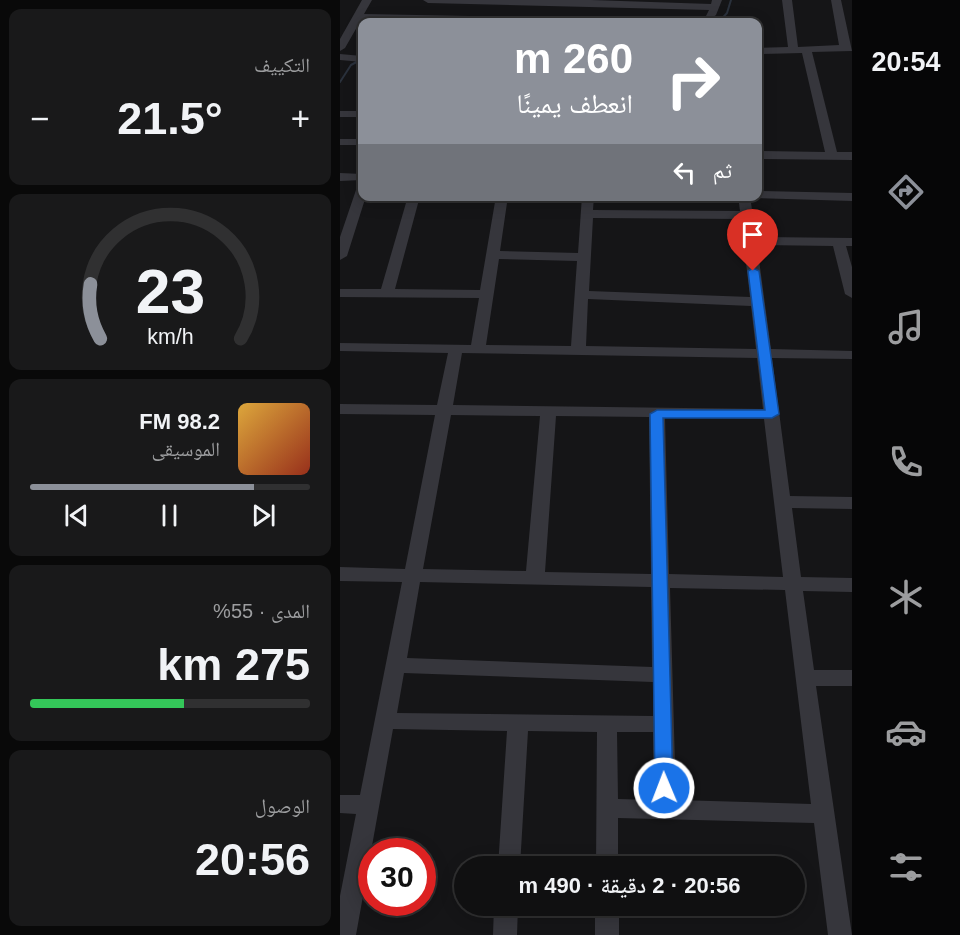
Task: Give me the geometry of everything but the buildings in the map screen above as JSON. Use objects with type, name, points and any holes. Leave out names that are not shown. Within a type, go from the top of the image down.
[{"type":"street","points":[[346,43],[355,19],[367,0]]},
{"type":"street","points":[[428,0],[716,3],[710,18]]},
{"type":"street","points":[[472,18],[478,0]]},
{"type":"street","points":[[787,0],[793,50]]},
{"type":"street","points":[[762,51],[848,48],[836,0]]},
{"type":"street","points":[[591,18],[596,1]]},
{"type":"street","points":[[340,20],[358,19]]},
{"type":"street","points":[[806,49],[832,156]]},
{"type":"street","points":[[340,57],[358,58]]},
{"type":"street","points":[[340,114],[358,114]]},
{"type":"street","points":[[340,142],[358,142]]},
{"type":"street","points":[[762,155],[852,156]]},
{"type":"street","points":[[340,177],[358,177]]},
{"type":"street","points":[[762,195],[852,197]]},
{"type":"street","points":[[340,256],[358,201]]},
{"type":"street","points":[[387,293],[413,201]]},
{"type":"street","points":[[478,349],[501,201]]},
{"type":"street","points":[[578,350],[588,201]]},
{"type":"street","points":[[745,201],[784,502],[804,678],[840,935]]},
{"type":"street","points":[[587,214],[746,215]]},
{"type":"street","points":[[750,241],[845,242],[852,294]]},
{"type":"street","points":[[493,255],[584,257]]},
{"type":"street","points":[[340,293],[486,294]]},
{"type":"street","points":[[582,295],[758,302]]},
{"type":"street","points":[[340,347],[852,355]]},
{"type":"street","points":[[344,935],[456,348]]},
{"type":"street","points":[[340,410],[772,414]]},
{"type":"street","points":[[535,578],[548,412]]},
{"type":"street","points":[[657,414],[665,810]]},
{"type":"street","points":[[784,502],[852,503]]},
{"type":"street","points":[[340,574],[852,585]]},
{"type":"street","points":[[397,665],[662,675]]},
{"type":"street","points":[[804,678],[852,678]]},
{"type":"street","points":[[385,721],[663,724]]},
{"type":"street","points":[[510,856],[518,722]]},
{"type":"street","points":[[607,723],[607,856]]},
{"type":"street","points":[[340,804],[369,805]]},
{"type":"street","points":[[607,808],[823,814]]},
{"type":"street","points":[[505,935],[506,916]]},
{"type":"street","points":[[607,916],[607,935]]},
{"type":"waterway","points":[[723,18],[727,13],[731,0]]},
{"type":"waterway","points":[[340,82],[351,65],[358,61]]},
{"type":"route","points":[[664,788],[657,414],[772,414],[753,271]]}]
